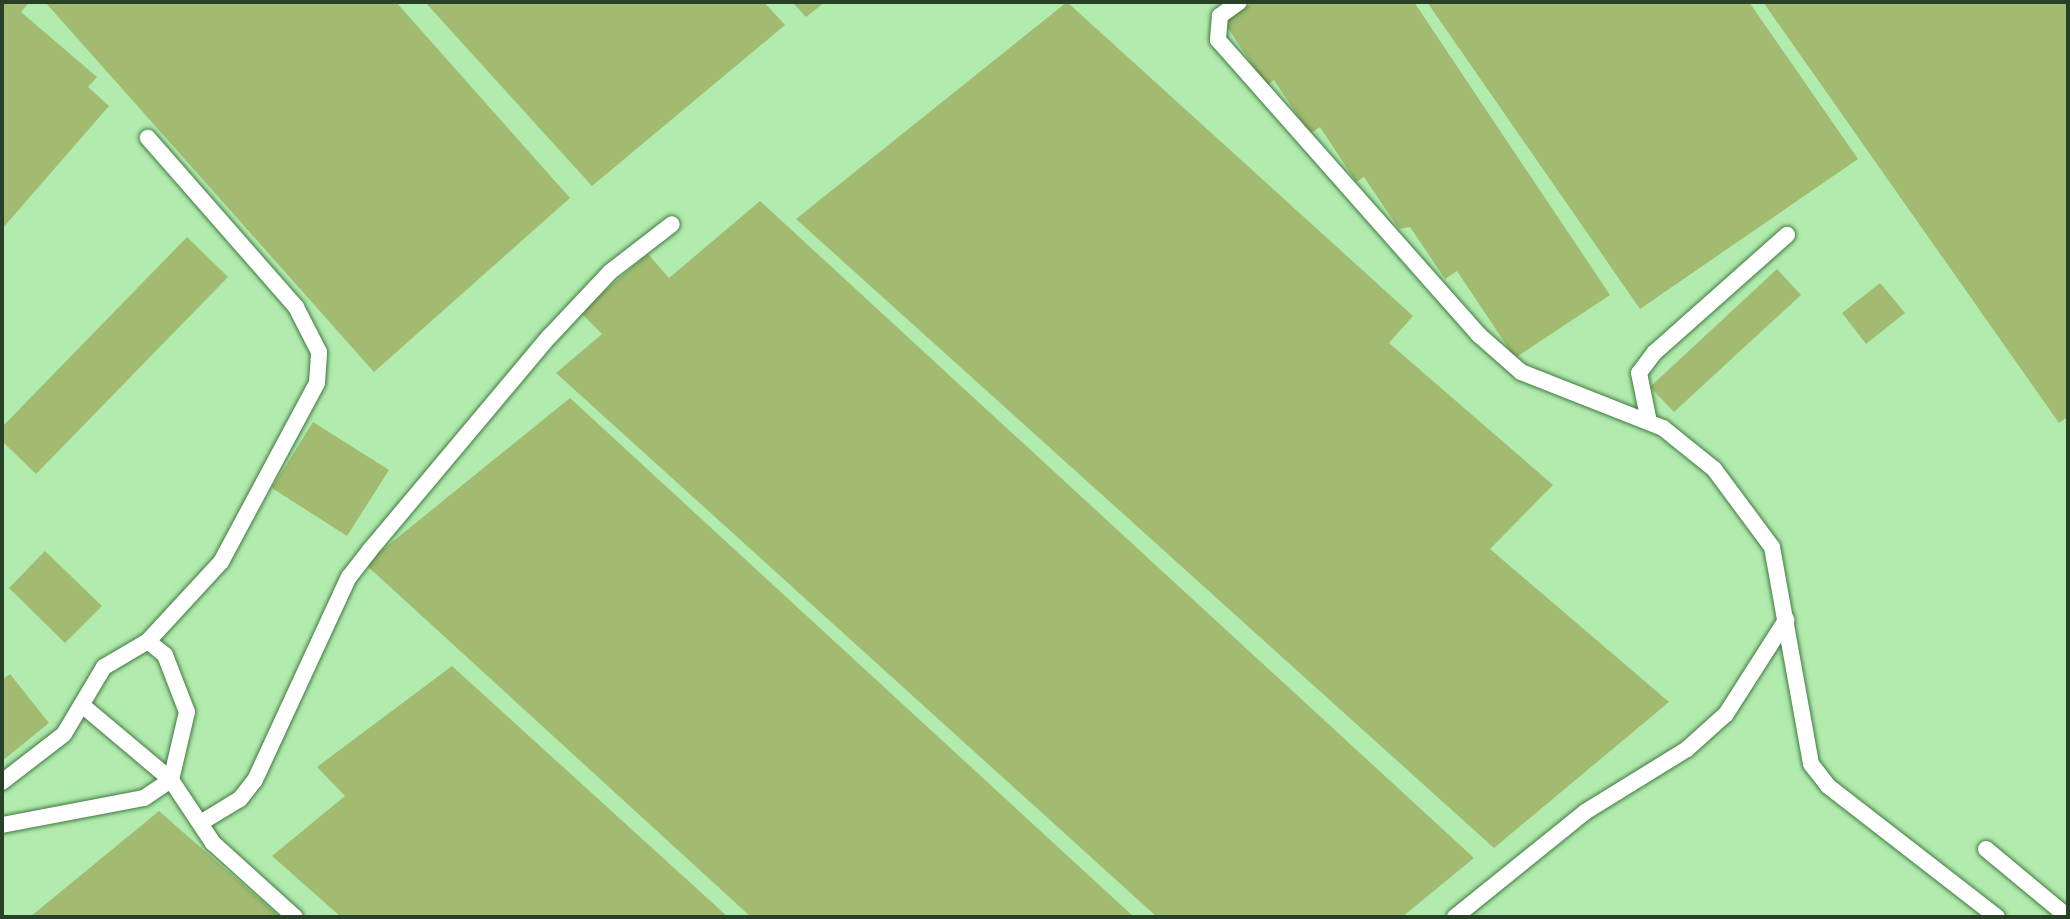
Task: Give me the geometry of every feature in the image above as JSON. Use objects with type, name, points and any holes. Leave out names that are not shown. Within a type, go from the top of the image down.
[{"type":"lane","points":[[1239,2],[1220,16],[1218,40],[1479,335],[1521,372],[1649,422],[1714,469],[1772,547],[1811,764],[1828,786],[1997,917]]},
{"type":"lane","points":[[2,782],[64,734],[82,705],[89,682],[104,667],[148,641],[221,562],[317,383],[319,352],[296,307],[148,138]]},
{"type":"lane","points":[[202,822],[240,799],[255,780],[349,577],[370,550],[549,337],[610,272],[672,224]]},
{"type":"lane","points":[[1649,422],[1639,373],[1787,235]]},
{"type":"lane","points":[[1455,917],[1585,812],[1687,749],[1726,714],[1769,657],[1786,619]]},
{"type":"lane","points":[[2,825],[144,798],[171,780],[187,712],[165,655],[148,641]]},
{"type":"lane","points":[[82,705],[171,780],[202,822],[213,843],[295,917]]},
{"type":"lane","points":[[1986,849],[2068,917]]},
{"type":"building","points":[[2,2],[28,4],[21,12],[97,77],[88,87],[109,106],[2,229]]},
{"type":"building","points":[[45,2],[396,2],[570,198],[374,372]]},
{"type":"building","points":[[425,2],[764,2],[785,25],[592,186]]},
{"type":"building","points":[[792,2],[825,2],[806,17]]},
{"type":"building","points":[[1067,2],[1413,316],[1389,343],[1553,485],[1490,549],[1669,702],[1494,848],[796,219]]},
{"type":"building","points":[[1254,2],[1414,2],[1610,295],[1515,358],[1457,271],[1445,279],[1410,227],[1399,229],[1364,177],[1356,182],[1320,127],[1310,134],[1274,80],[1266,86],[1224,22]]},
{"type":"building","points":[[1427,2],[1749,2],[1858,159],[1640,309]]},
{"type":"building","points":[[1763,2],[2068,2],[2068,417],[2059,423]]},
{"type":"building","points":[[760,201],[1474,858],[1402,917],[1157,917],[556,373],[602,334],[580,312],[648,254],[669,278]]},
{"type":"building","points":[[187,237],[228,277],[36,474],[2,441],[2,427]]},
{"type":"building","points":[[1777,269],[1801,295],[1674,412],[1650,387]]},
{"type":"building","points":[[1880,283],[1905,313],[1866,344],[1842,313]]},
{"type":"building","points":[[570,398],[1134,917],[751,917],[365,564]]},
{"type":"building","points":[[313,422],[389,470],[347,536],[272,488]]},
{"type":"building","points":[[45,551],[102,606],[65,643],[9,588]]},
{"type":"building","points":[[452,666],[728,917],[341,917],[272,856],[345,796],[317,767]]},
{"type":"building","points":[[10,674],[49,723],[2,761],[2,680]]},
{"type":"building","points":[[159,811],[280,917],[30,917]]}]
